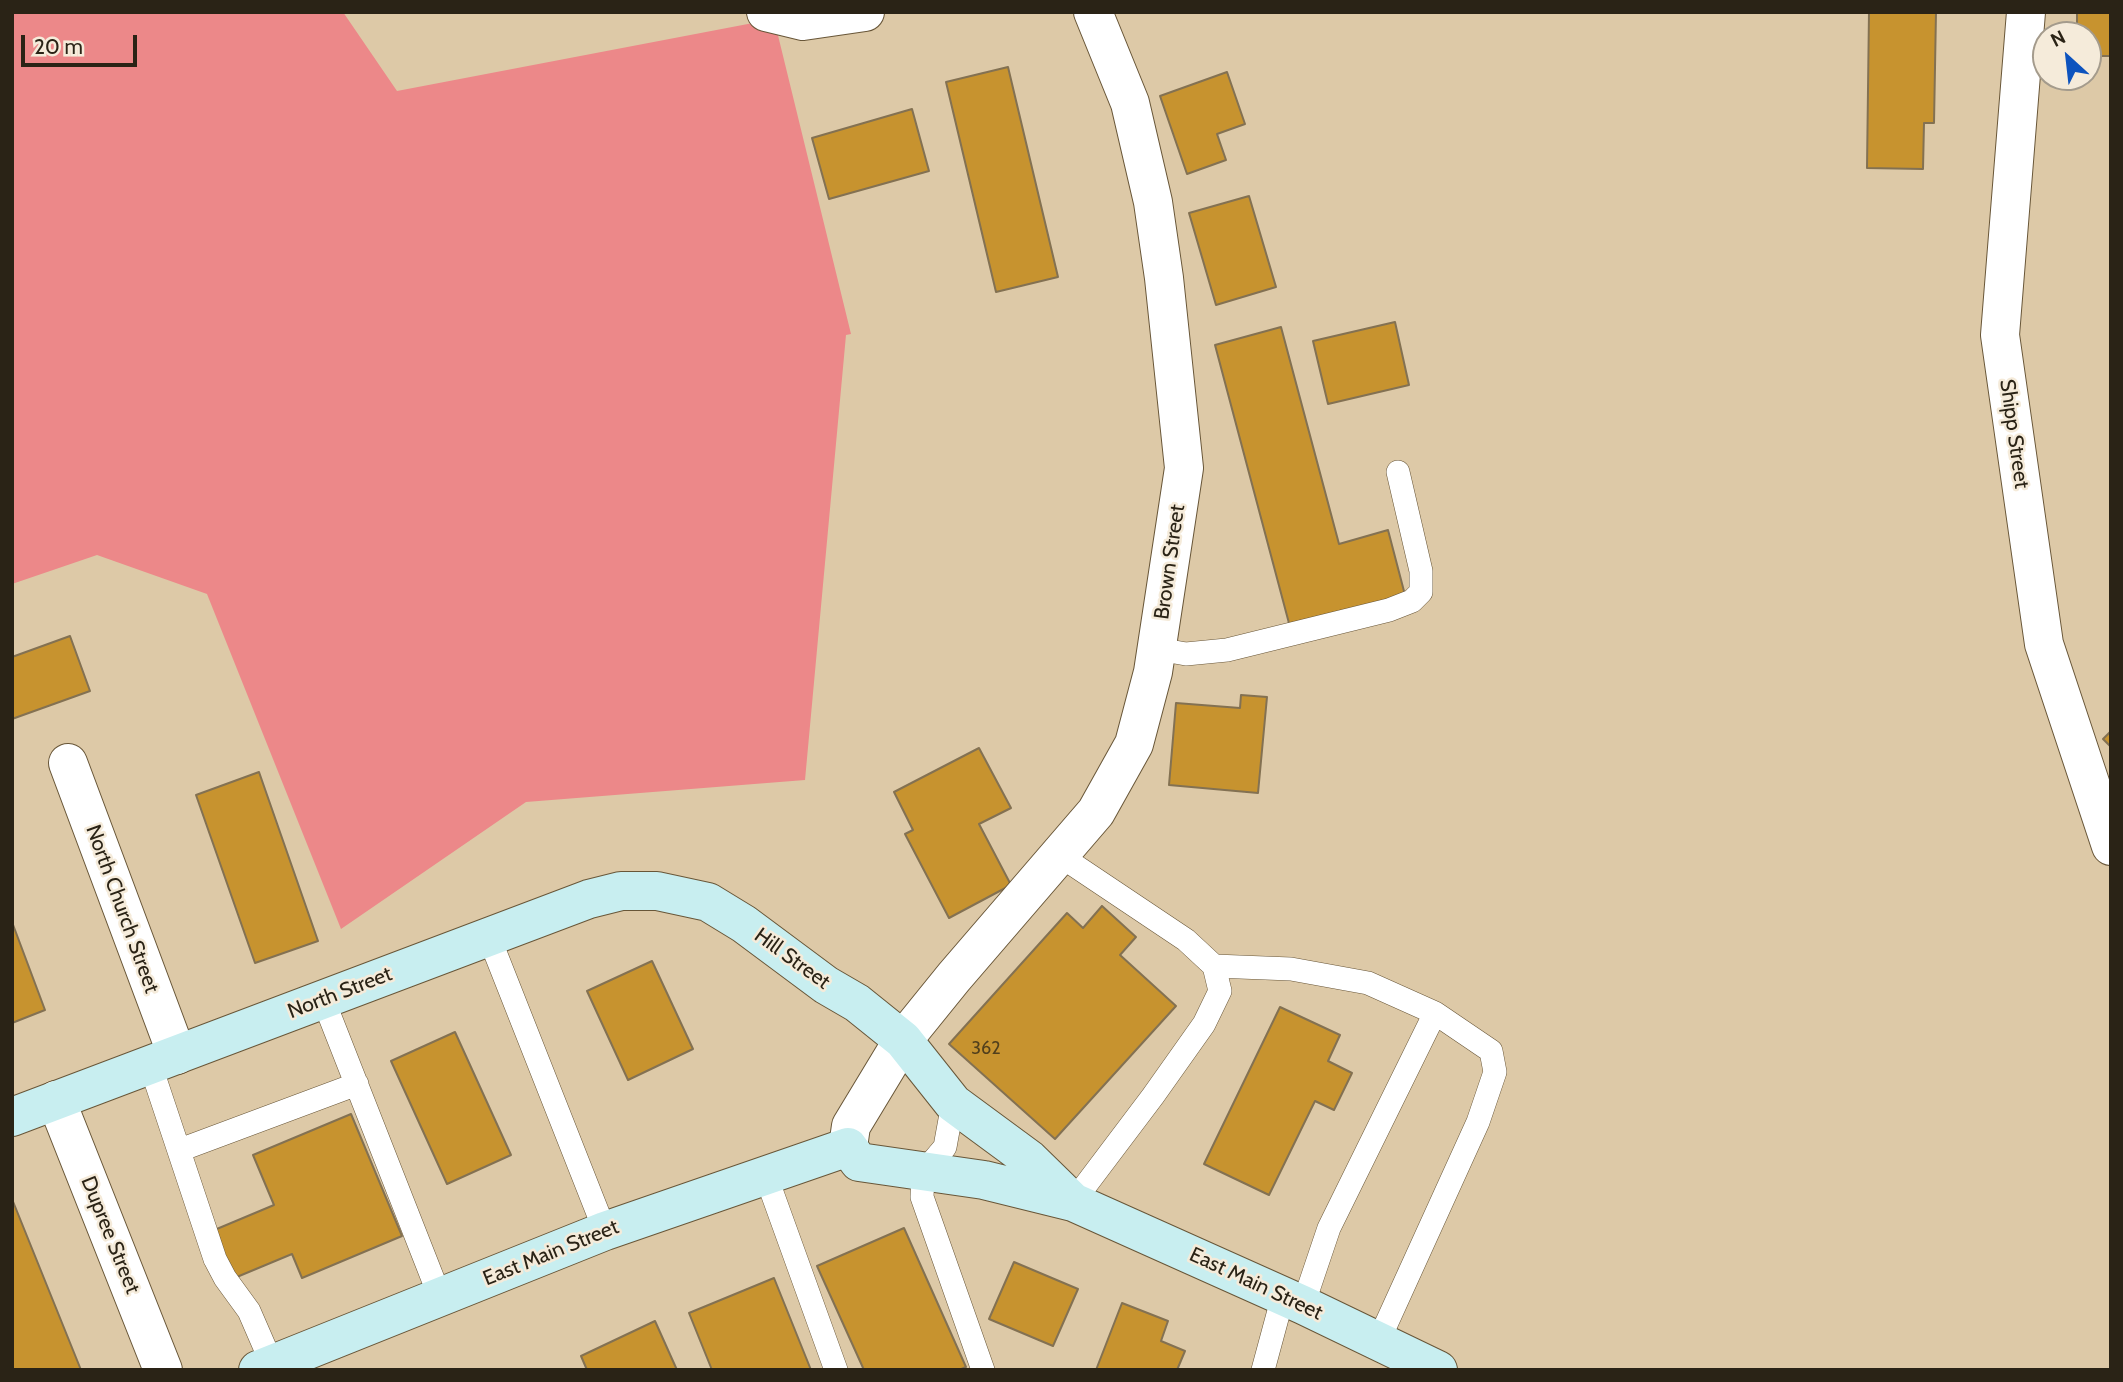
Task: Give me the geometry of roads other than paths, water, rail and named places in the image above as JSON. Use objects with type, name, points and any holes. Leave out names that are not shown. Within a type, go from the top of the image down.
[{"type":"main road","name":"North Street","points":[[12,1117],[589,899],[621,891],[673,894]]},
{"type":"main road","name":"Hill Street","points":[[673,894],[708,902],[826,985],[857,1003],[903,1040]]},
{"type":"main road","name":"East Main Street","points":[[903,1040],[953,1103],[1029,1158],[1073,1202]]},
{"type":"main road","name":"East Main Street","points":[[265,1367],[605,1231],[848,1147],[859,1162],[984,1180],[1073,1202],[1293,1301],[1437,1370]]},
{"type":"street","points":[[766,12],[803,21],[865,12]]},
{"type":"street","name":"Brown Street","points":[[903,1040],[1096,812],[1134,744],[1158,649],[1184,468],[1164,278],[1153,202],[1130,103],[1093,12]]},
{"type":"street","name":"Shipp Street","points":[[2026,12],[2000,335],[2044,645],[2111,846]]},
{"type":"street","name":"North Church Street","points":[[68,763],[163,1060]]},
{"type":"street","points":[[848,1147],[851,1126],[881,1081],[903,1040]]},
{"type":"street","name":"Dupree Street","points":[[57,1100],[163,1370]]},
{"type":"lane","points":[[1158,649],[1186,654],[1227,650],[1376,614],[1412,601],[1421,592],[1421,571],[1398,472]]},
{"type":"lane","points":[[1059,855],[1186,940],[1214,966],[1220,991],[1204,1024],[1073,1202]]},
{"type":"lane","points":[[489,937],[605,1231]]},
{"type":"lane","points":[[1214,966],[1291,969],[1368,983],[1435,1013],[1491,1051],[1495,1072],[1478,1122],[1378,1342]]},
{"type":"lane","points":[[323,999],[440,1297]]},
{"type":"lane","points":[[1263,1370],[1328,1228],[1435,1013]]},
{"type":"lane","points":[[163,1060],[180,1150],[215,1259],[249,1311],[265,1367]]},
{"type":"lane","points":[[180,1150],[357,1084]]},
{"type":"lane","points":[[953,1103],[946,1147],[923,1173],[922,1197],[983,1370]]},
{"type":"lane","points":[[766,1176],[836,1370]]}]
